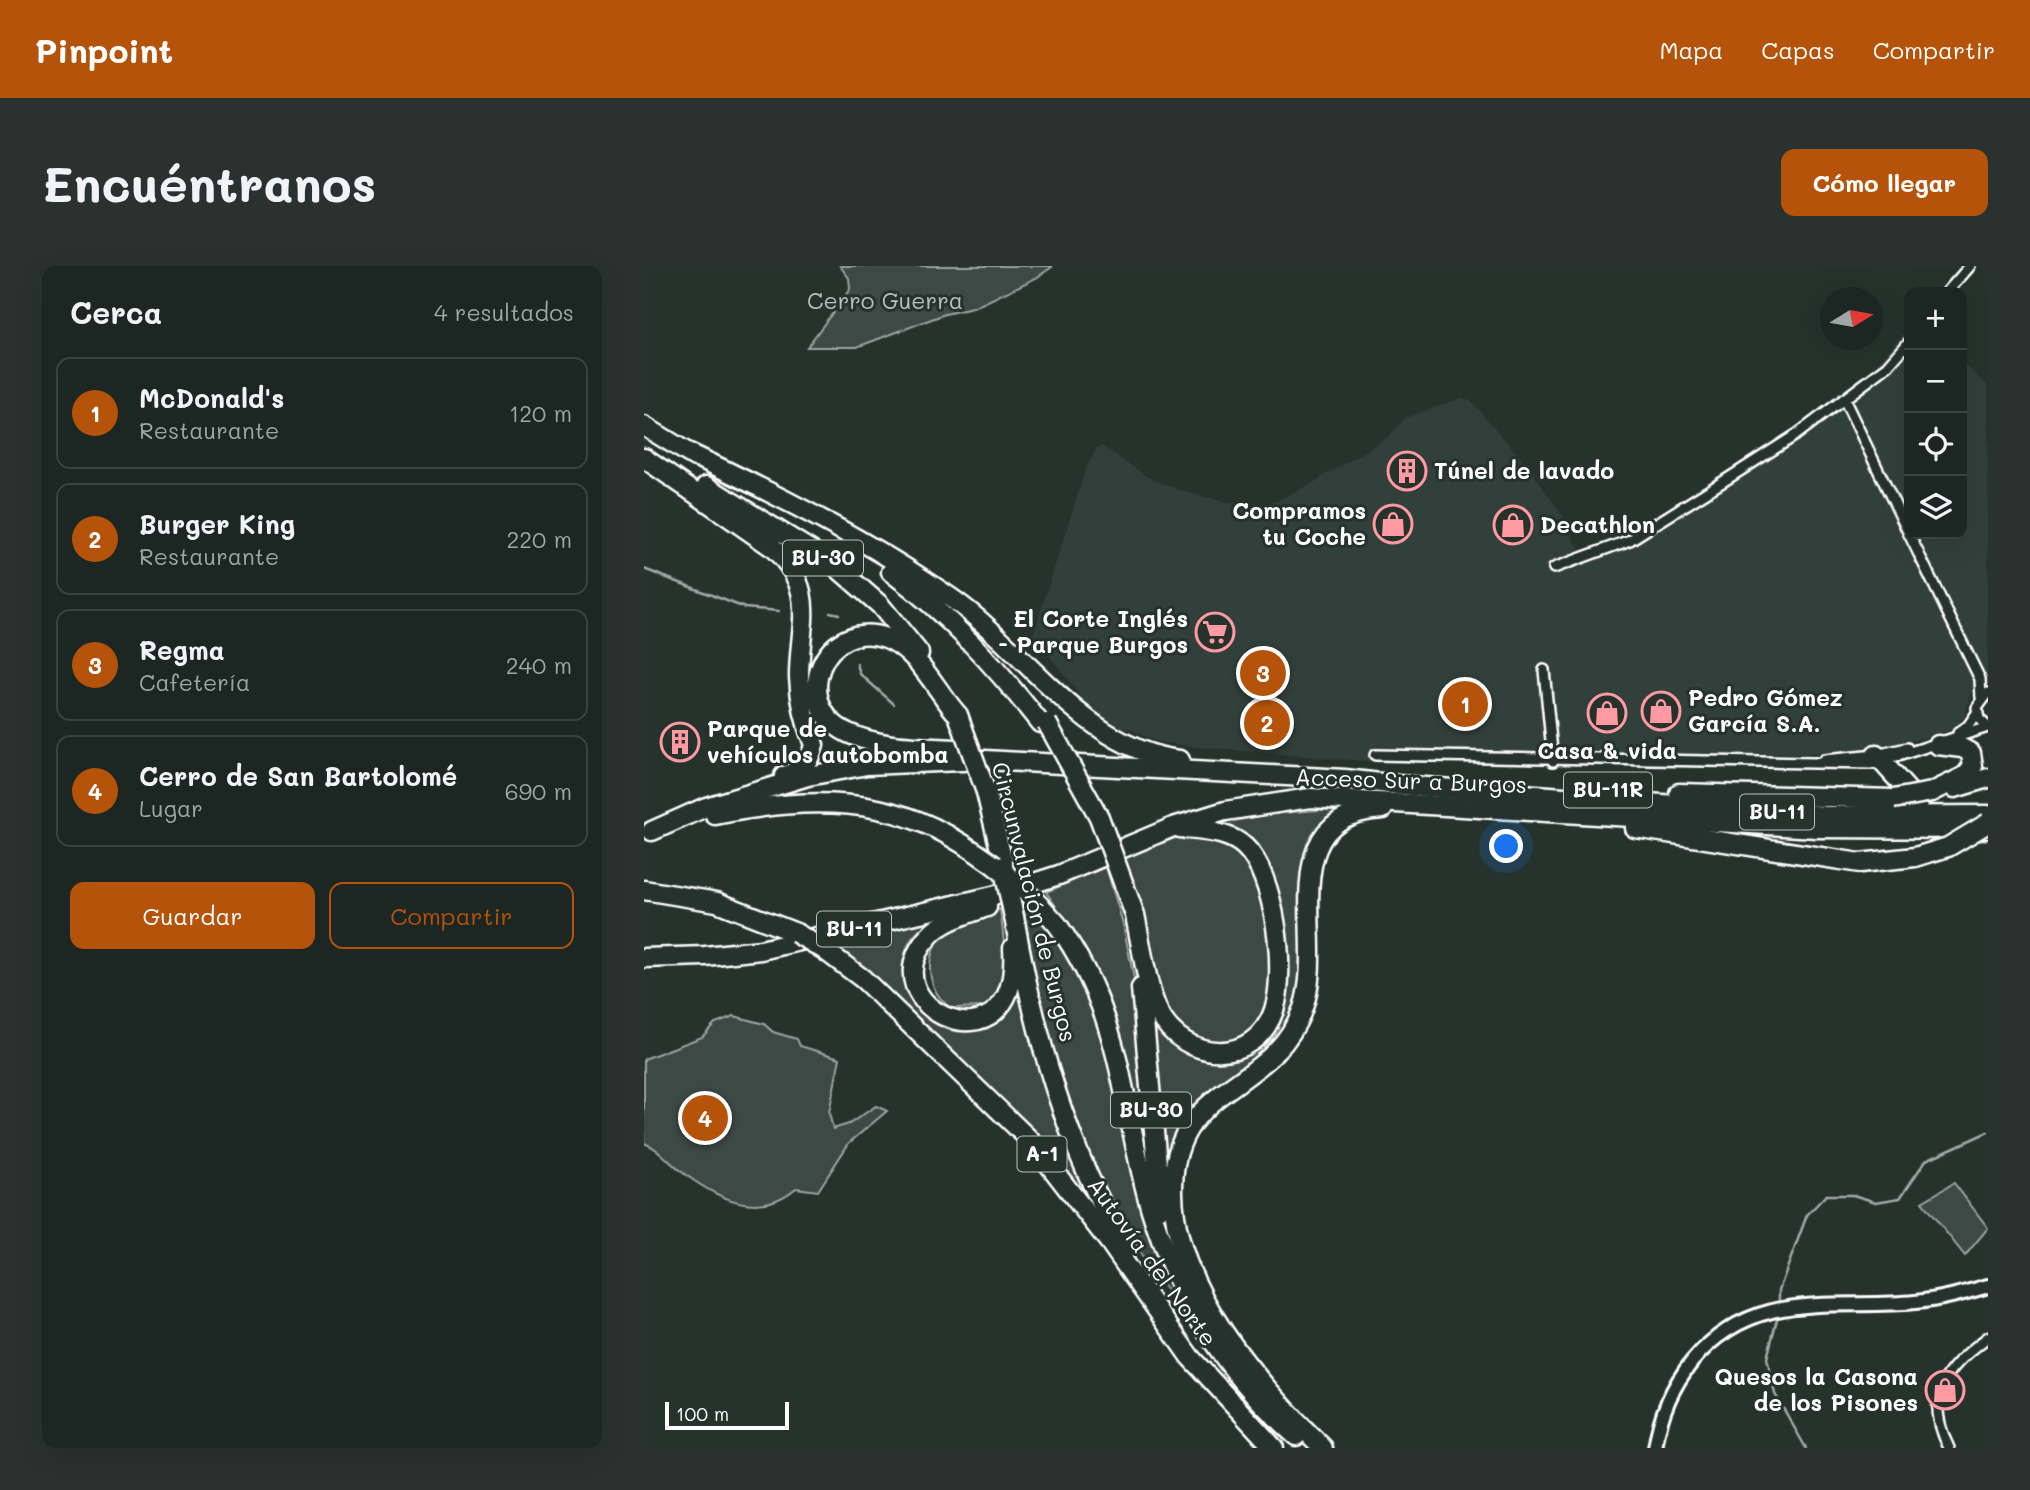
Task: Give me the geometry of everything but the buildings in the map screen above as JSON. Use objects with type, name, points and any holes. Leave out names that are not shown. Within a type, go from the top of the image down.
[{"type":"highway","name":"BU-30","points":[[644,426],[886,568],[935,607],[979,649],[1044,723],[1092,816],[1131,915],[1143,999],[1156,1173],[1162,1213],[1189,1301]]},
{"type":"highway","name":"Circunvalación de Burgos","points":[[644,450],[797,540],[866,591],[925,661],[958,715],[986,792],[1003,862],[1014,928],[1051,1070],[1095,1189],[1112,1225],[1155,1293],[1214,1373],[1223,1392]]},
{"type":"highway","points":[[687,452],[788,501],[952,598],[1086,718],[1131,748],[1164,758],[1317,772],[1345,779]]},
{"type":"highway","points":[[644,458],[772,547],[785,559],[803,593],[805,624],[799,676],[806,720],[814,745],[813,752],[795,773],[735,793],[706,807]]},
{"type":"highway","points":[[958,715],[938,694],[916,660],[902,646],[886,638],[850,638],[836,645],[824,657],[816,686],[818,701],[824,714],[846,732],[876,742],[1000,753],[1028,761]]},
{"type":"highway","points":[[1932,792],[1965,776],[1973,766],[1971,753],[1946,742]]},
{"type":"highway","points":[[1880,759],[1908,793],[1924,805],[1932,808],[1988,808]]},
{"type":"highway","name":"Acceso Sur a Burgos","points":[[648,832],[706,807],[808,776],[867,765],[940,761],[1028,761],[1345,779],[1828,816],[1988,815]]},
{"type":"highway","points":[[1932,792],[1988,778]]},
{"type":"highway","name":"BU-11R","points":[[1345,779],[1870,800],[1932,792]]},
{"type":"highway","name":"Acceso Sur a Burgos","points":[[644,958],[705,956],[786,945],[993,896],[1059,875],[1173,827],[1224,811],[1310,798],[1418,802],[1864,830],[1988,829]]},
{"type":"highway","points":[[1323,1448],[1253,1371],[1204,1295],[1177,1226],[1173,1194],[1175,1163],[1183,1137],[1198,1113],[1269,1060],[1296,1027],[1308,985],[1310,876],[1322,839],[1338,821],[1349,816],[1418,802]]},
{"type":"highway","name":"Autovía del Norte","points":[[648,832],[762,805],[836,803],[899,814],[946,834],[1000,866],[1027,890],[1057,924],[1086,968],[1110,1025],[1151,1208],[1173,1273],[1233,1369],[1278,1420],[1309,1448]]},
{"type":"highway","name":"BU-11R","points":[[1540,811],[1581,821],[1742,842],[1824,859],[1881,863],[1948,847],[1988,823]]},
{"type":"highway","points":[[1131,915],[1154,1004],[1168,1028],[1185,1044],[1203,1051],[1232,1049],[1256,1038],[1274,1010],[1277,991],[1277,945],[1267,880],[1244,845],[1217,833],[1173,827]]},
{"type":"highway","points":[[1014,928],[1011,980],[1007,993],[988,1015],[965,1022],[950,1020],[923,1000],[916,985],[916,957],[930,935],[957,918],[1044,886],[1059,875]]},
{"type":"highway","name":"Autovía del Norte","points":[[644,890],[717,902],[796,933],[823,949],[891,1004],[1029,1139],[1110,1243],[1208,1380],[1223,1392],[1275,1448]]},
{"type":"main road","points":[[1655,1448],[1661,1418],[1672,1389],[1699,1352],[1736,1325],[1785,1309],[1917,1302],[1988,1286]]},
{"type":"street","points":[[1951,287],[1970,266]]},
{"type":"street","points":[[1554,568],[1630,540],[1796,435],[1888,366],[1904,348]]},
{"type":"street","points":[[1844,399],[1904,524]]},
{"type":"street","points":[[1912,539],[1984,682],[1985,696],[1977,713],[1966,729],[1946,742]]},
{"type":"street","points":[[1544,670],[1553,761]]},
{"type":"street","points":[[1375,755],[1553,761],[1802,764],[1880,759],[1946,742],[1988,727],[1977,713]]},
{"type":"street","points":[[1949,1448],[1939,1427],[1936,1397],[1939,1387],[1967,1354],[1988,1337]]},
{"type":"shaded area","points":[[1904,334],[1904,539],[1967,539],[1967,367],[1988,386],[1988,680],[1974,683],[1964,718],[1951,730],[1905,743],[1834,754],[1699,754],[1699,768],[1374,762],[1197,747],[1153,741],[1129,728],[1121,733],[1112,729],[1087,704],[1033,635],[1086,468],[1097,448],[1102,446],[1149,478],[1179,490],[1226,502],[1254,505],[1274,502],[1311,484],[1388,437],[1405,418],[1461,398],[1470,400],[1531,470],[1566,521],[1579,549],[1592,549],[1633,532],[1802,422],[1874,367]]},
{"type":"green space","name":"Cerro Guerra","points":[[840,266],[1052,267],[1036,278],[973,308],[945,314],[857,347],[807,347],[850,289],[849,278]]},
{"type":"green space","points":[[1330,809],[1343,812],[1324,827],[1302,1001],[1264,1058],[1221,1084],[1179,1126],[1164,1160],[1155,1030],[1161,1030],[1174,1044],[1191,1055],[1220,1061],[1242,1050],[1278,1019],[1280,930],[1275,884],[1269,865],[1259,848],[1247,837],[1223,823],[1270,814]]},
{"type":"green space","points":[[1185,834],[1218,840],[1236,849],[1247,862],[1264,901],[1272,950],[1271,994],[1267,1011],[1259,1026],[1248,1036],[1235,1042],[1206,1043],[1191,1038],[1167,1018],[1144,939],[1125,858]]},
{"type":"green space","points":[[1106,867],[1123,924],[1140,1009],[1148,1150],[1143,1150],[1125,1051],[1107,993],[1079,941],[1046,892]]},
{"type":"green space","points":[[1029,900],[1069,956],[1094,1002],[1122,1093],[1159,1244],[1186,1316],[1133,1242],[1093,1162],[1077,1120],[1062,1078],[1039,992],[1023,904]]},
{"type":"green space","points":[[1000,909],[1005,961],[995,996],[986,1007],[951,1008],[942,1001],[932,981],[930,970],[934,949],[940,939],[954,927]]},
{"type":"green space","points":[[945,915],[922,928],[909,944],[904,963],[905,983],[913,1002],[926,1017],[943,1028],[963,1032],[987,1027],[1004,1017],[1019,977],[1108,1229],[864,971],[835,945]]},
{"type":"green space","points":[[734,1016],[764,1024],[773,1032],[797,1039],[800,1046],[840,1058],[829,1113],[833,1129],[849,1124],[876,1106],[887,1111],[849,1143],[818,1191],[796,1188],[781,1198],[766,1203],[736,1201],[706,1188],[644,1143],[644,1059],[702,1037],[715,1023]]},
{"type":"green space","points":[[1954,1183],[1988,1228],[1965,1256],[1922,1202]]},
{"type":"waterway","points":[[644,569],[745,608],[779,611]]},
{"type":"waterway","points":[[830,612],[839,614]]},
{"type":"waterway","points":[[857,664],[860,674],[894,704]]},
{"type":"waterway","points":[[1779,1305],[1779,1290],[1807,1215],[1826,1195],[1853,1195],[1876,1202],[1900,1198],[1926,1160],[1988,1132]]},
{"type":"waterway","points":[[1778,1315],[1767,1358],[1775,1394],[1806,1448]]},
{"type":"place","name":"Túnel de lavado","points":[[1407,471]]},
{"type":"place","name":"Compramos tu Coche","points":[[1393,524]]},
{"type":"place","name":"Decathlon","points":[[1513,525]]},
{"type":"place","name":"El Corte Inglés - Parque Burgos","points":[[1215,632]]},
{"type":"place","name":"Regma","points":[[1263,673]]},
{"type":"place","name":"McDonald's","points":[[1465,704]]},
{"type":"place","name":"Pedro Gómez García S.A.","points":[[1661,711]]},
{"type":"place","name":"Casa & vida","points":[[1607,713]]},
{"type":"place","name":"Burger King","points":[[1267,723]]},
{"type":"place","name":"Parque de vehículos autobomba","points":[[680,742]]},
{"type":"place","name":"Cerro de San Bartolomé","points":[[705,1118]]},
{"type":"place","name":"Quesos la Casona de los Pisones","points":[[1945,1390]]}]
